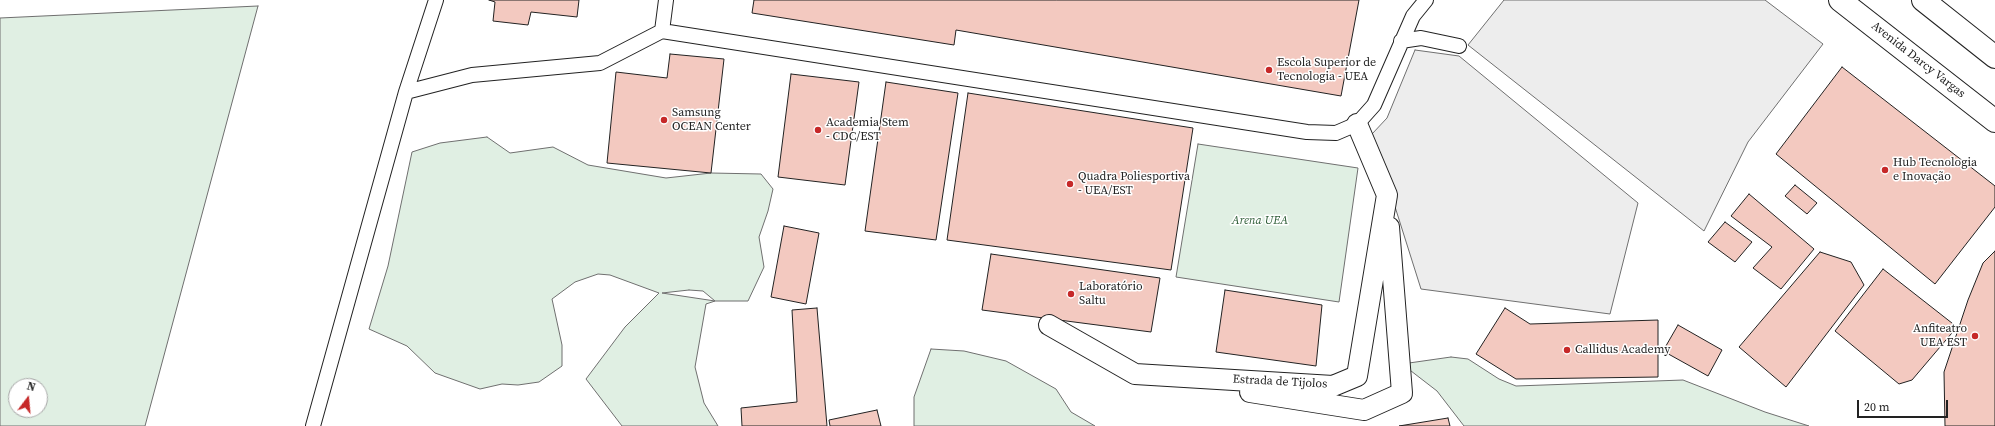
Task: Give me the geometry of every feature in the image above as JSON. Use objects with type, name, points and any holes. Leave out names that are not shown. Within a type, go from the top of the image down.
[{"type":"main road","name":"Avenida Darcy Vargas","points":[[1840,0],[1995,121]]},
{"type":"main road","points":[[1923,0],[1995,57]]},
{"type":"street","points":[[1135,374],[1364,410],[1402,393],[1387,195],[1357,124]]},
{"type":"street","name":"Estrada de Tijolos","points":[[1049,325],[1135,374],[1333,386],[1357,376],[1387,195]]},
{"type":"lane","points":[[313,426],[406,92],[436,0]]},
{"type":"lane","points":[[662,31],[666,0]]},
{"type":"lane","points":[[406,92],[472,75],[600,63],[662,31],[1307,132],[1336,133],[1357,124],[1374,106],[1413,16],[1426,0]]},
{"type":"lane","points":[[1401,41],[1421,38],[1459,46]]},
{"type":"green space","points":[[258,6],[145,426],[0,426],[0,18]]},
{"type":"green space","points":[[487,137],[510,153],[553,147],[588,165],[666,178],[711,173],[761,174],[773,189],[768,211],[759,237],[764,267],[748,301],[715,301],[706,304],[695,367],[704,403],[718,426],[622,426],[586,379],[625,327],[659,293],[610,275],[598,274],[575,282],[552,299],[562,345],[562,366],[539,382],[518,385],[502,384],[480,389],[435,373],[407,346],[369,329],[388,266],[412,152],[440,143]],"holes":[[[689,290],[703,291],[715,301],[662,293]]]},
{"type":"green space","name":"Arena UEA","points":[[1198,144],[1358,168],[1339,302],[1176,277]]},
{"type":"green space","points":[[931,349],[964,351],[1006,361],[1056,389],[1071,412],[1095,426],[914,426],[914,397]]},
{"type":"green space","points":[[1451,357],[1468,359],[1499,379],[1516,386],[1683,380],[1765,412],[1809,426],[1464,426],[1437,391],[1402,364]]},
{"type":"shaded area","points":[[1504,0],[1765,0],[1823,44],[1748,142],[1704,231],[1468,45]]},
{"type":"shaded area","points":[[1415,50],[1459,56],[1638,203],[1610,314],[1421,289],[1372,134],[1387,118]]},
{"type":"building","points":[[489,0],[579,0],[577,17],[531,12],[528,25],[493,21],[495,2]]},
{"type":"building","name":"Escola Superior de Tecnologia - UEA","points":[[754,0],[1359,0],[1341,96],[956,30],[954,45],[752,13]]},
{"type":"building","name":"Samsung OCEAN Center","points":[[670,54],[724,59],[711,173],[607,163],[616,72],[667,78]]},
{"type":"building","name":"Hub Tecnologia e Inovação","points":[[1842,67],[1995,186],[1995,207],[1935,284],[1776,154]]},
{"type":"building","name":"Academia Stem - CDC/EST","points":[[791,74],[859,82],[845,185],[778,177]]},
{"type":"building","points":[[886,82],[958,93],[936,240],[865,231]]},
{"type":"building","name":"Quadra Poliesportiva - UEA/EST","points":[[968,93],[1193,128],[1171,270],[947,240]]},
{"type":"building","points":[[1795,185],[1817,203],[1807,214],[1785,196]]},
{"type":"building","points":[[1749,194],[1814,249],[1781,289],[1753,268],[1772,247],[1731,216]]},
{"type":"building","points":[[1725,222],[1752,242],[1735,262],[1708,242]]},
{"type":"building","points":[[784,226],[819,233],[806,304],[771,297]]},
{"type":"building","name":"Anfiteatro UEA EST","points":[[1995,251],[1995,426],[1945,426],[1944,372],[1968,300],[1983,263]]},
{"type":"building","points":[[1820,252],[1851,262],[1864,285],[1786,387],[1739,347]]},
{"type":"building","name":"Laboratório Saltu","points":[[991,254],[1160,278],[1151,332],[982,310]]},
{"type":"building","points":[[1883,269],[1957,327],[1912,380],[1899,384],[1835,331]]},
{"type":"building","points":[[1225,290],[1322,305],[1316,366],[1216,352]]},
{"type":"building","points":[[817,308],[827,426],[742,426],[741,408],[797,402],[792,310]]},
{"type":"building","name":"Callidus Academy","points":[[1505,308],[1530,324],[1658,320],[1658,377],[1516,379],[1476,354]]},
{"type":"building","points":[[1678,325],[1722,350],[1708,376],[1663,351]]},
{"type":"building","points":[[877,410],[881,426],[830,426],[829,420]]},
{"type":"building","points":[[1448,418],[1450,426],[1399,426]]},
{"type":"place","name":"Escola Superior de Tecnologia - UEA","points":[[1269,70]]},
{"type":"place","name":"Samsung OCEAN Center","points":[[664,120]]},
{"type":"place","name":"Academia Stem - CDC/EST","points":[[818,130]]},
{"type":"place","name":"Hub Tecnologia e Inovação","points":[[1885,170]]},
{"type":"place","name":"Quadra Poliesportiva - UEA/EST","points":[[1070,184]]},
{"type":"place","name":"Laboratório Saltu","points":[[1071,294]]},
{"type":"place","name":"Anfiteatro UEA EST","points":[[1975,336]]},
{"type":"place","name":"Callidus Academy","points":[[1567,350]]}]
